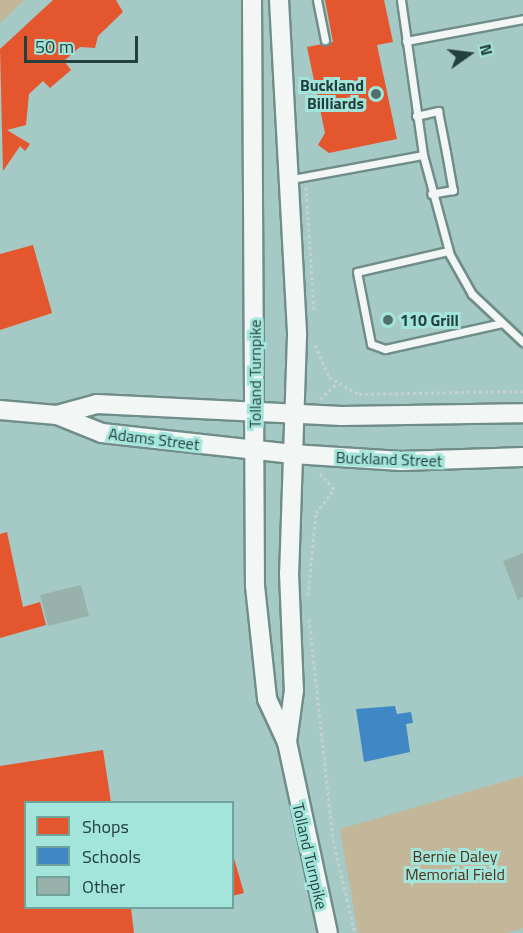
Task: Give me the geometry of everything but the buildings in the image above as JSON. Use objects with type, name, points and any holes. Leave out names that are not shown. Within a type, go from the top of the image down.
[{"type":"main road","name":"Tolland Turnpike","points":[[252,0],[255,450],[262,664],[267,699],[288,742],[328,933]]},
{"type":"main road","name":"Tolland Turnpike","points":[[279,0],[298,178],[295,415],[289,573],[294,690],[288,742]]},
{"type":"main road","name":"Adams Street","points":[[57,415],[97,404],[255,413]]},
{"type":"main road","name":"Adams Street","points":[[0,410],[57,415],[102,433],[255,450]]},
{"type":"main road","points":[[255,413],[295,415],[523,413]]},
{"type":"main road","name":"Buckland Street","points":[[255,450],[314,456],[417,461],[523,457]]},
{"type":"lane","points":[[317,0],[325,40]]},
{"type":"lane","points":[[401,0],[423,155],[431,194],[448,251],[472,294],[523,342]]},
{"type":"lane","points":[[406,40],[523,19]]},
{"type":"lane","points":[[416,116],[438,111],[446,152],[453,190],[431,194]]},
{"type":"lane","points":[[298,178],[423,155]]},
{"type":"lane","points":[[448,251],[357,272],[371,344],[385,349],[502,323]]},
{"type":"path","points":[[298,178],[310,201],[314,321]]},
{"type":"path","points":[[314,333],[318,360],[336,384],[374,395],[523,391]]},
{"type":"path","points":[[314,415],[315,405],[336,384]]},
{"type":"path","points":[[308,605],[316,513],[334,489],[315,467],[314,456]]},
{"type":"path","points":[[309,616],[331,831],[355,933]]},
{"type":"green space","points":[[0,0],[24,0],[0,23]]},
{"type":"green space","name":"Bernie Daley Memorial Field","points":[[523,776],[523,928],[506,933],[358,933],[340,829]]},
{"type":"place","name":"Buckland Billiards","points":[[376,94]]},
{"type":"place","name":"110 Grill","points":[[388,320]]}]
